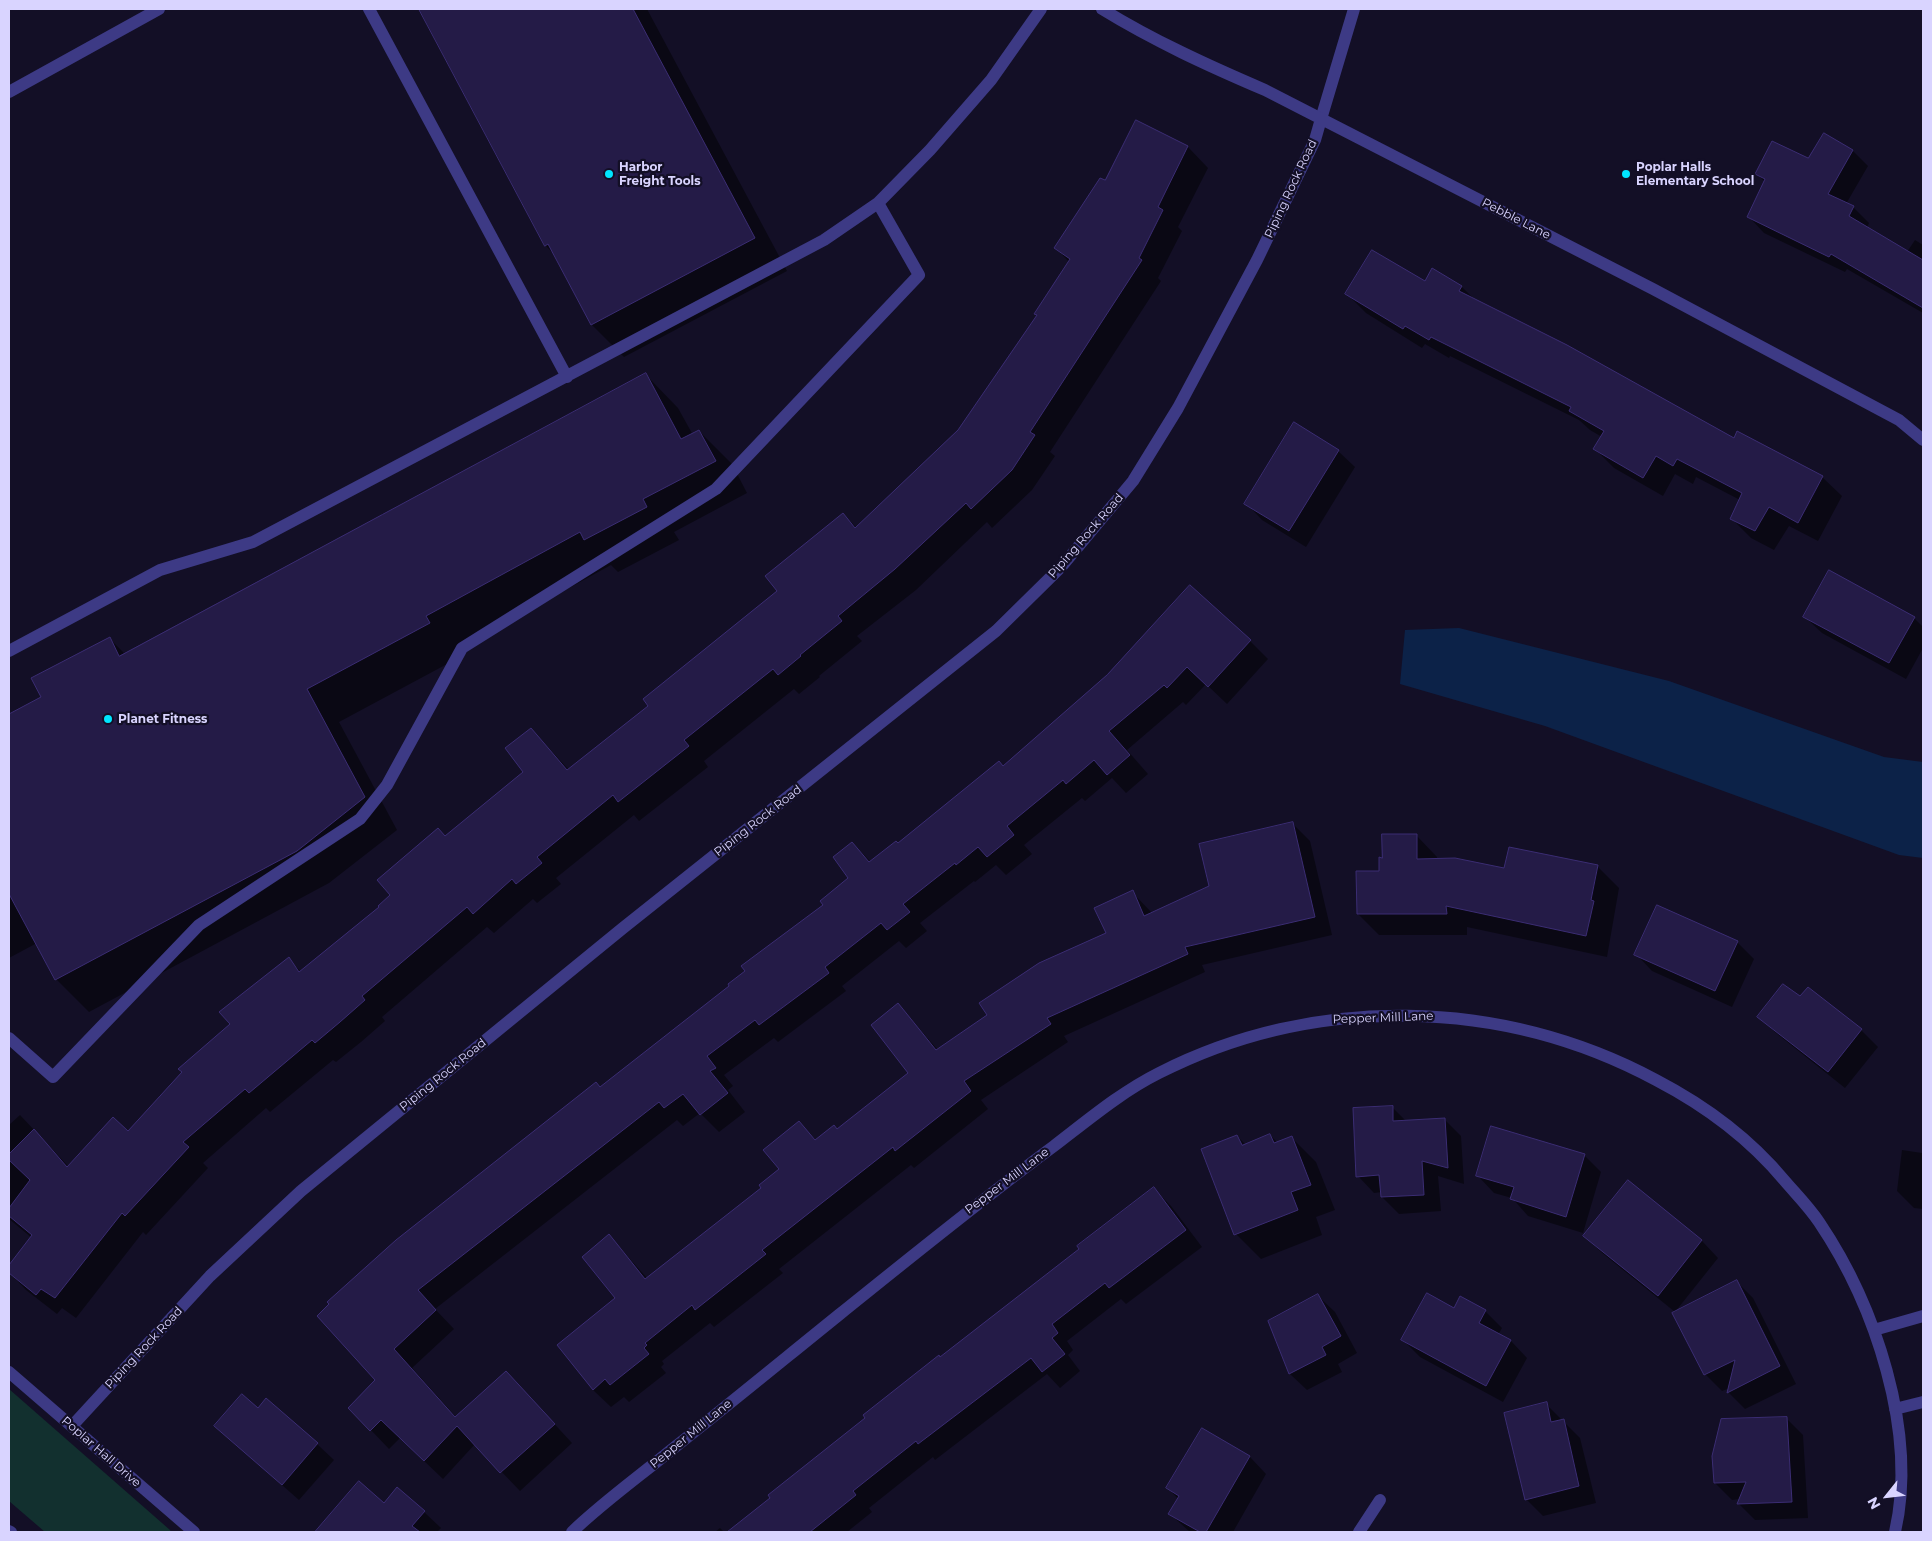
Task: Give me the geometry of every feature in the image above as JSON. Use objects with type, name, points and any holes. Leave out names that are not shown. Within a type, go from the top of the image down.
[{"type":"street","points":[[9,92],[159,9]]},
{"type":"street","points":[[369,9],[567,377]]},
{"type":"street","points":[[9,651],[160,570],[253,542],[824,240],[878,203],[930,150],[990,80],[1041,9]]},
{"type":"street","name":"Pebble Lane","points":[[1102,9],[1138,30],[1209,66],[1265,90],[1653,289],[1900,420],[1923,440]]},
{"type":"street","name":"Piping Rock Road","points":[[72,1426],[210,1276],[300,1192],[623,928],[996,631],[1062,566],[1133,480],[1178,408],[1257,260],[1314,140],[1354,9]]},
{"type":"street","points":[[9,1038],[53,1077],[199,925],[360,819],[388,785],[462,648],[716,489],[919,275],[878,203]]},
{"type":"street","name":"Pepper Mill Lane","points":[[572,1532],[991,1192],[1122,1095],[1156,1074],[1216,1047],[1280,1028],[1346,1017],[1425,1015],[1490,1021],[1567,1040],[1628,1064],[1685,1095],[1738,1134],[1776,1170],[1818,1220],[1845,1266],[1874,1330],[1895,1409],[1902,1471],[1895,1532]]},
{"type":"street","points":[[1874,1330],[1923,1316]]},
{"type":"street","name":"Poplar Hall Drive","points":[[9,1372],[194,1532]]},
{"type":"street","points":[[1895,1409],[1923,1402]]},
{"type":"street","points":[[1359,1532],[1380,1500]]},
{"type":"green space","points":[[9,1389],[171,1532],[45,1532],[9,1501]]},
{"type":"water","points":[[1459,628],[1669,681],[1884,757],[1923,762],[1923,858],[1899,855],[1545,726],[1400,684],[1405,630]]},
{"type":"building","points":[[419,9],[633,9],[755,238],[591,325],[548,244],[545,246]]},
{"type":"building","points":[[1136,120],[1188,146],[1158,207],[1163,210],[1139,258],[1142,260],[1030,432],[1035,435],[1012,470],[971,509],[966,503],[895,569],[838,616],[842,621],[778,675],[773,669],[684,740],[689,746],[618,802],[613,795],[537,857],[542,863],[516,884],[512,879],[473,914],[467,907],[362,996],[365,1000],[315,1043],[312,1040],[249,1093],[245,1089],[183,1142],[189,1147],[125,1216],[122,1213],[55,1298],[41,1289],[36,1295],[9,1273],[9,1265],[32,1235],[9,1216],[9,1208],[30,1180],[9,1160],[9,1154],[34,1129],[67,1167],[113,1117],[128,1131],[182,1072],[178,1069],[230,1024],[219,1012],[289,957],[299,972],[379,907],[390,895],[377,880],[438,828],[445,836],[523,772],[505,748],[531,728],[567,770],[648,706],[643,699],[777,591],[765,576],[843,513],[855,528],[958,430],[1037,315],[1034,314],[1070,259],[1054,248],[1100,178],[1105,180]]},
{"type":"building","points":[[1824,133],[1853,150],[1828,194],[1854,206],[1849,216],[1923,260],[1923,308],[1831,254],[1829,257],[1747,217],[1765,179],[1755,174],[1772,141],[1808,158]]},
{"type":"building","points":[[1372,250],[1425,281],[1432,268],[1462,286],[1459,291],[1567,345],[1734,438],[1737,431],[1823,476],[1798,523],[1769,507],[1755,531],[1730,519],[1742,493],[1677,459],[1673,466],[1656,456],[1643,478],[1593,449],[1604,431],[1569,411],[1571,407],[1431,337],[1429,340],[1405,326],[1403,329],[1345,294]]},
{"type":"building","points":[[646,373],[681,439],[699,430],[716,461],[643,499],[647,507],[584,540],[580,532],[426,616],[430,623],[307,689],[365,797],[297,851],[55,980],[9,894],[9,714],[41,697],[31,678],[110,637],[119,656]]},
{"type":"building","points":[[1294,422],[1339,450],[1289,531],[1244,504]]},
{"type":"building","points":[[1829,570],[1915,617],[1889,663],[1803,617]]},
{"type":"building","points":[[1190,585],[1251,640],[1208,687],[1187,667],[1167,688],[1164,685],[1109,731],[1130,755],[1107,775],[1094,760],[1066,784],[1063,780],[1007,826],[1014,835],[987,857],[978,847],[956,865],[955,863],[903,904],[910,912],[887,930],[881,923],[825,967],[829,973],[759,1025],[755,1020],[707,1056],[716,1068],[710,1071],[728,1093],[700,1115],[683,1094],[664,1108],[659,1102],[418,1290],[436,1310],[394,1349],[455,1417],[506,1371],[555,1424],[500,1473],[457,1426],[424,1461],[381,1420],[370,1431],[348,1408],[375,1380],[317,1316],[329,1304],[327,1302],[396,1240],[596,1082],[600,1087],[729,986],[728,984],[745,971],[741,966],[823,905],[820,901],[848,878],[833,857],[852,842],[869,862],[896,841],[898,843],[999,761],[1003,766],[1107,675]]},
{"type":"building","points":[[1293,822],[1315,917],[1185,947],[1188,954],[1047,1018],[1051,1024],[964,1081],[971,1091],[895,1151],[893,1147],[762,1250],[766,1254],[695,1310],[692,1305],[645,1343],[647,1345],[644,1348],[649,1354],[610,1385],[605,1379],[593,1390],[557,1345],[615,1298],[582,1257],[609,1234],[645,1279],[761,1188],[759,1185],[779,1169],[763,1150],[799,1121],[815,1140],[834,1125],[837,1129],[908,1073],[871,1025],[898,1003],[936,1050],[987,1015],[979,1003],[1039,963],[1106,933],[1094,908],[1133,890],[1144,916],[1209,886],[1199,844]]},
{"type":"building","points":[[1382,834],[1417,834],[1417,859],[1455,858],[1504,868],[1509,847],[1598,865],[1591,900],[1594,901],[1586,936],[1446,906],[1447,914],[1357,914],[1356,871],[1379,871],[1379,857],[1382,858]]},
{"type":"building","points":[[1657,905],[1738,941],[1715,991],[1634,955]]},
{"type":"building","points":[[1783,984],[1800,996],[1808,987],[1862,1029],[1828,1072],[1757,1017]]},
{"type":"building","points":[[1393,1106],[1393,1121],[1445,1118],[1448,1168],[1422,1161],[1424,1195],[1381,1197],[1379,1175],[1356,1177],[1353,1108]]},
{"type":"building","points":[[1491,1126],[1585,1154],[1566,1217],[1510,1199],[1514,1187],[1476,1176]]},
{"type":"building","points":[[1270,1134],[1274,1143],[1292,1136],[1311,1185],[1291,1192],[1298,1210],[1234,1235],[1201,1149],[1237,1135],[1242,1145]]},
{"type":"building","points":[[1628,1180],[1702,1240],[1658,1296],[1583,1236]]},
{"type":"building","points":[[1154,1187],[1186,1230],[1109,1288],[1105,1283],[1052,1324],[1058,1333],[1052,1338],[1065,1354],[1042,1372],[1031,1358],[918,1444],[916,1441],[853,1491],[856,1495],[810,1532],[727,1532],[770,1498],[768,1495],[865,1418],[863,1415],[1079,1249],[1077,1246]]},
{"type":"building","points":[[1737,1280],[1780,1366],[1727,1393],[1735,1360],[1704,1375],[1672,1313]]},
{"type":"building","points":[[1427,1293],[1454,1308],[1460,1296],[1486,1310],[1479,1323],[1511,1340],[1486,1386],[1401,1340]]},
{"type":"building","points":[[1318,1294],[1341,1336],[1322,1347],[1326,1355],[1289,1374],[1268,1321]]},
{"type":"building","points":[[242,1394],[258,1408],[266,1398],[318,1443],[282,1485],[214,1426]]},
{"type":"building","points":[[1547,1402],[1551,1422],[1564,1419],[1579,1486],[1525,1500],[1504,1413]]},
{"type":"building","points":[[1787,1417],[1792,1502],[1737,1504],[1746,1482],[1714,1483],[1712,1456],[1721,1419]]},
{"type":"building","points":[[1202,1428],[1250,1456],[1206,1532],[1200,1532],[1168,1514],[1179,1496],[1166,1488]]},
{"type":"building","points":[[359,1481],[384,1503],[397,1487],[425,1511],[412,1526],[420,1532],[315,1532]]},
{"type":"place","name":"Harbor Freight Tools","points":[[609,174]]},
{"type":"place","name":"Poplar Halls Elementary School","points":[[1626,174]]},
{"type":"place","name":"Planet Fitness","points":[[108,719]]}]
